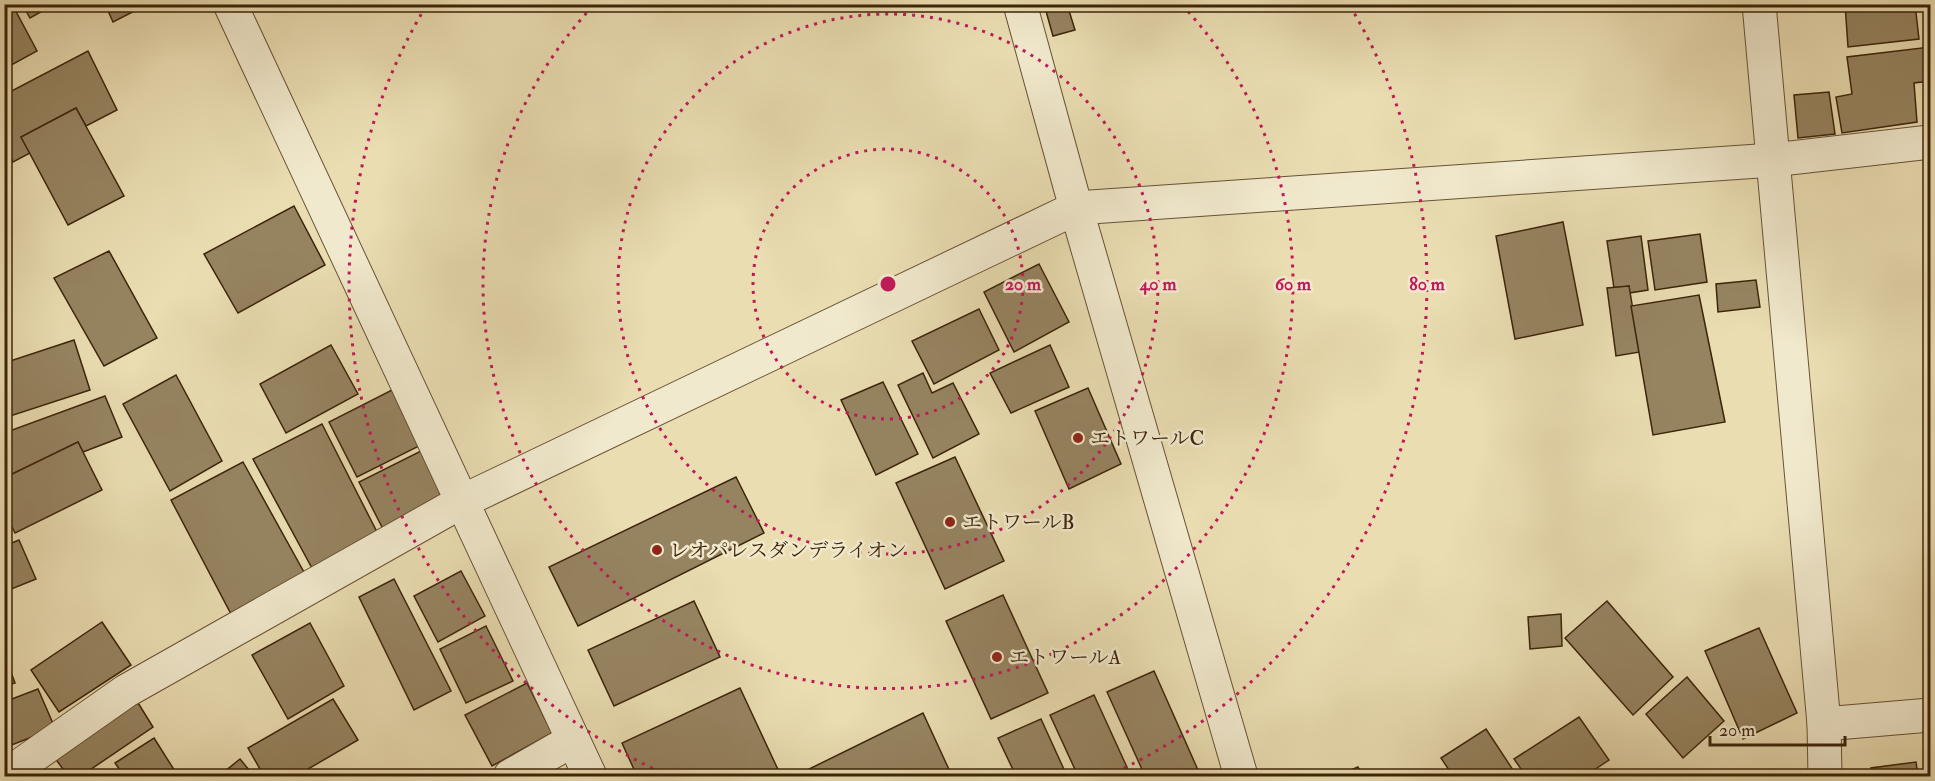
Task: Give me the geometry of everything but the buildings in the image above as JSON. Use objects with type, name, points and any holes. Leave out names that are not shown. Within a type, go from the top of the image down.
[{"type":"street","points":[[230,4],[590,777]]},
{"type":"street","points":[[1020,4],[1076,208],[1241,777]]},
{"type":"street","points":[[1759,4],[1824,724],[1825,777]]},
{"type":"street","points":[[5,777],[126,691],[460,502],[1076,208],[1773,160],[1930,142]]},
{"type":"street","points":[[1824,724],[1930,715]]},
{"type":"street","points":[[510,777],[573,740]]},
{"type":"place","name":"エトワールC","points":[[1078,438]]},
{"type":"place","name":"エトワールB","points":[[950,522]]},
{"type":"place","name":"レオパレスダンデライオン","points":[[657,550]]},
{"type":"place","name":"エトワールA","points":[[997,657]]}]
